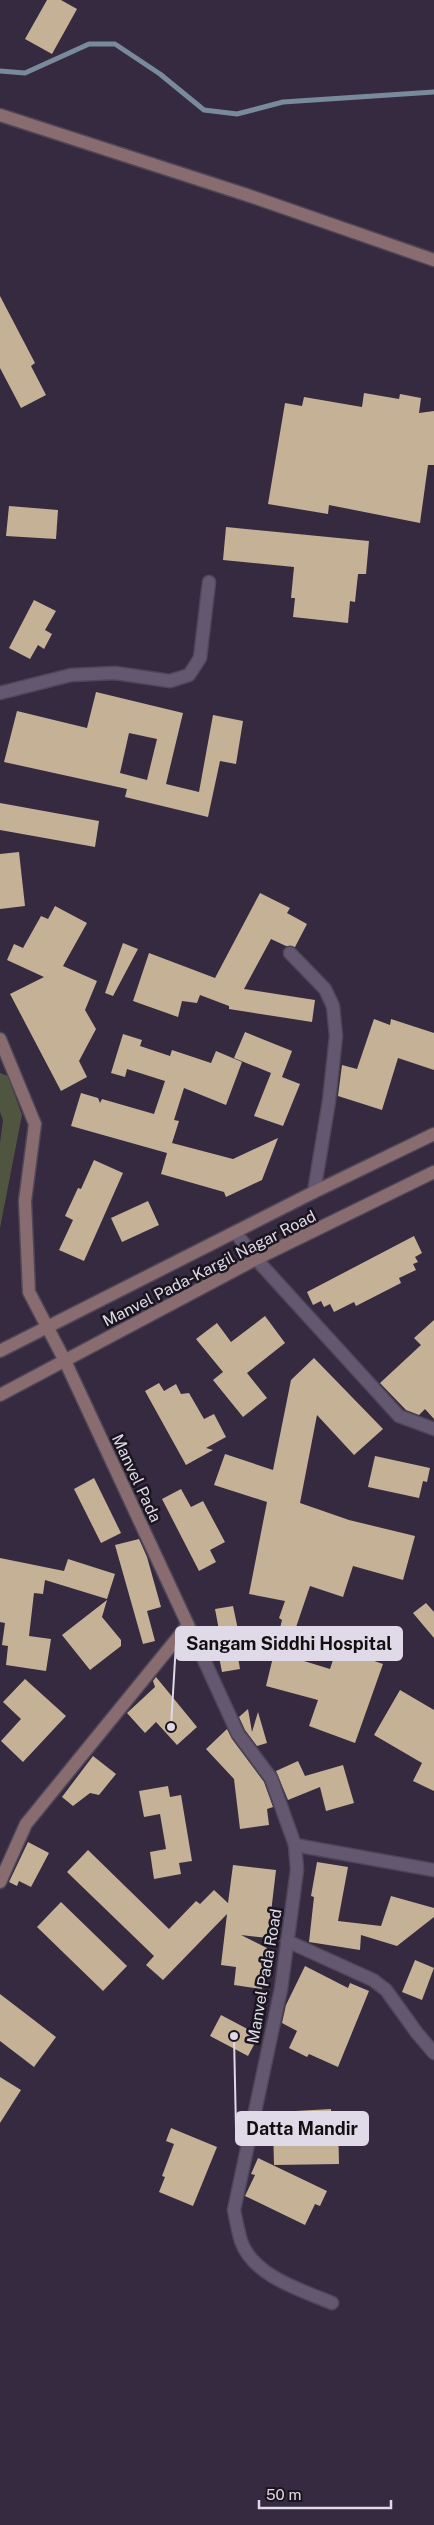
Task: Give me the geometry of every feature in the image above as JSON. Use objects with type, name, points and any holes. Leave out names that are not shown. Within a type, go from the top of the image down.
[{"type":"street","points":[[0,115],[247,195],[434,260]]},
{"type":"street","points":[[0,693],[71,675],[115,673],[170,681],[189,675],[200,658],[209,582]]},
{"type":"street","points":[[290,953],[325,989],[334,1006],[336,1036],[329,1101],[314,1192]]},
{"type":"street","name":"Manvel Pada","points":[[0,1039],[35,1124],[25,1201],[29,1292],[65,1361],[188,1625]]},
{"type":"street","name":"Manvel Pada-Kargil Nagar Road","points":[[0,1351],[314,1192],[434,1134]]},
{"type":"street","name":"Manvel Pada-Kargil Nagar Road","points":[[0,1395],[256,1260],[434,1172]]},
{"type":"street","points":[[235,1232],[256,1260],[399,1416],[434,1430]]},
{"type":"street","points":[[0,1882],[26,1824],[188,1625]]},
{"type":"street","name":"Manvel Pada Road","points":[[188,1625],[238,1734],[271,1778],[295,1845],[297,1870],[281,1989],[234,2210],[242,2242],[254,2262],[288,2284],[332,2303]]},
{"type":"street","points":[[295,1845],[434,1870]]},
{"type":"street","points":[[288,1941],[373,1980],[386,1990],[434,2053]]},
{"type":"green space","points":[[0,1073],[8,1076],[22,1115],[0,1228],[0,1143],[3,1120],[0,1112]]},
{"type":"building","points":[[47,0],[61,0],[77,9],[52,54],[25,39]]},
{"type":"building","points":[[0,296],[35,363],[31,366],[46,395],[21,408],[0,368]]},
{"type":"building","points":[[364,393],[399,399],[400,394],[421,398],[419,413],[434,411],[434,465],[428,465],[420,523],[329,505],[328,514],[268,504],[285,403],[302,406],[304,397],[362,407]]},
{"type":"building","points":[[9,506],[58,510],[56,539],[6,536]]},
{"type":"building","points":[[226,527],[369,541],[366,574],[358,574],[355,602],[350,601],[348,623],[293,617],[295,598],[291,598],[294,567],[223,560]]},
{"type":"building","points":[[34,600],[56,611],[45,630],[52,634],[44,649],[38,645],[30,659],[9,648]]},
{"type":"building","points":[[96,692],[183,713],[166,784],[199,792],[213,715],[243,721],[236,764],[220,761],[208,817],[125,797],[127,789],[4,762],[17,711],[87,728]],"holes":[[[129,733],[157,739],[147,780],[120,773]]]},
{"type":"building","points":[[0,803],[99,821],[95,847],[0,830]]},
{"type":"building","points":[[19,852],[25,906],[0,909],[0,854]]},
{"type":"building","points":[[260,893],[290,908],[287,913],[307,924],[295,947],[286,946],[271,939],[244,989],[315,1000],[312,1022],[229,1009],[229,1006],[200,995],[197,1003],[182,1001],[178,1017],[133,1001],[149,953],[215,978]]},
{"type":"building","points":[[55,906],[87,923],[63,966],[97,981],[85,1010],[96,1029],[79,1061],[87,1077],[61,1091],[10,994],[44,977],[7,960],[14,944],[23,948],[41,916],[48,919]]},
{"type":"building","points":[[123,943],[138,949],[113,996],[105,993]]},
{"type":"building","points":[[374,1019],[390,1025],[391,1019],[434,1033],[434,1070],[398,1058],[382,1110],[338,1096],[342,1065],[357,1069]]},
{"type":"building","points":[[245,1032],[292,1051],[282,1077],[300,1084],[283,1126],[254,1116],[271,1073],[234,1058]]},
{"type":"building","points":[[123,1034],[142,1040],[140,1046],[170,1056],[172,1050],[211,1063],[216,1051],[242,1062],[226,1105],[184,1088],[174,1120],[179,1121],[172,1143],[233,1159],[278,1138],[262,1180],[226,1197],[224,1192],[161,1174],[167,1153],[71,1126],[81,1093],[98,1098],[100,1103],[102,1099],[154,1114],[165,1081],[127,1069],[125,1077],[111,1073]]},
{"type":"building","points":[[94,1160],[123,1173],[84,1261],[59,1250],[73,1220],[65,1216],[78,1188],[81,1189]]},
{"type":"building","points":[[148,1201],[159,1225],[122,1242],[111,1218]]},
{"type":"building","points":[[414,1236],[422,1253],[415,1257],[418,1262],[413,1264],[416,1270],[399,1278],[401,1283],[356,1306],[354,1302],[334,1312],[330,1304],[324,1307],[321,1301],[313,1305],[307,1292]]},
{"type":"building","points":[[265,1316],[285,1343],[247,1373],[267,1398],[243,1417],[213,1380],[223,1372],[196,1339],[217,1323],[231,1342]]},
{"type":"building","points":[[434,1320],[434,1419],[425,1409],[419,1415],[406,1410],[380,1383],[421,1345],[414,1338]]},
{"type":"building","points":[[314,1358],[383,1429],[354,1455],[317,1415],[300,1503],[349,1520],[415,1536],[403,1580],[353,1566],[343,1597],[310,1586],[291,1642],[308,1646],[304,1661],[330,1669],[337,1648],[383,1664],[355,1743],[309,1726],[318,1700],[266,1686],[282,1620],[279,1618],[285,1601],[249,1594],[267,1502],[214,1485],[225,1454],[273,1470],[291,1380]]},
{"type":"building","points":[[159,1383],[164,1391],[176,1384],[181,1394],[189,1393],[204,1419],[214,1414],[226,1437],[206,1448],[213,1450],[186,1465],[145,1391]]},
{"type":"building","points":[[375,1456],[430,1468],[427,1482],[423,1481],[419,1498],[368,1487]]},
{"type":"building","points":[[94,1478],[121,1533],[101,1543],[74,1489]]},
{"type":"building","points":[[181,1489],[191,1507],[203,1501],[225,1542],[210,1550],[216,1562],[199,1571],[162,1499]]},
{"type":"building","points":[[139,1539],[147,1557],[161,1607],[147,1611],[155,1641],[143,1644],[115,1545]]},
{"type":"building","points":[[0,1558],[64,1571],[68,1559],[115,1574],[107,1599],[45,1580],[43,1594],[34,1593],[29,1636],[51,1639],[46,1671],[6,1665],[8,1646],[2,1645],[5,1623],[0,1622]]},
{"type":"building","points":[[107,1600],[102,1617],[121,1640],[121,1646],[90,1670],[62,1635]]},
{"type":"building","points":[[426,1603],[434,1612],[434,1638],[413,1613]]},
{"type":"building","points":[[233,1606],[241,1644],[236,1645],[240,1669],[222,1672],[214,1631],[219,1630],[215,1609]]},
{"type":"building","points":[[156,1677],[197,1727],[177,1745],[156,1722],[145,1733],[127,1713],[155,1687],[153,1681]]},
{"type":"building","points":[[25,1679],[66,1716],[23,1762],[1,1741],[21,1719],[3,1702]]},
{"type":"building","points":[[400,1690],[434,1710],[434,1791],[413,1781],[422,1763],[374,1735]]},
{"type":"building","points":[[248,1709],[252,1732],[258,1712],[267,1743],[257,1746],[245,1730],[239,1717]]},
{"type":"building","points":[[227,1729],[232,1739],[264,1782],[273,1807],[267,1809],[269,1825],[240,1829],[234,1779],[206,1749]]},
{"type":"building","points":[[93,1756],[116,1774],[99,1795],[90,1793],[73,1806],[62,1797]]},
{"type":"building","points":[[298,1761],[305,1776],[343,1765],[354,1803],[326,1811],[320,1787],[288,1800],[276,1771]]},
{"type":"building","points":[[168,1786],[170,1797],[181,1795],[192,1861],[179,1863],[181,1874],[154,1879],[150,1852],[166,1849],[160,1814],[144,1817],[139,1791]]},
{"type":"building","points":[[28,1842],[49,1853],[31,1887],[19,1881],[17,1886],[9,1882]]},
{"type":"building","points":[[88,1850],[169,1929],[196,1901],[200,1904],[214,1890],[228,1903],[233,1865],[276,1870],[268,1938],[241,1935],[267,1948],[262,1989],[234,1985],[236,1967],[221,1965],[227,1914],[163,1980],[146,1965],[154,1956],[67,1872]]},
{"type":"building","points":[[317,1862],[348,1867],[338,1921],[381,1926],[391,1896],[434,1908],[434,1917],[397,1946],[361,1935],[360,1950],[309,1942],[314,1897],[311,1896]]},
{"type":"building","points":[[61,1902],[127,1966],[103,1991],[37,1927]]},
{"type":"building","points":[[415,1960],[434,1968],[422,2000],[402,1992]]},
{"type":"building","points":[[305,1966],[348,1988],[350,1983],[369,1991],[338,2067],[309,2054],[307,2057],[289,2048],[297,2031],[282,2023],[286,2005]]},
{"type":"building","points":[[0,1994],[56,2037],[34,2067],[0,2041]]},
{"type":"building","points":[[221,2015],[257,2034],[256,2041],[248,2056],[210,2036]]},
{"type":"building","points":[[0,2077],[21,2090],[0,2123]]},
{"type":"building","points":[[331,2109],[331,2120],[338,2120],[339,2164],[274,2165],[273,2127],[278,2127],[278,2112]]},
{"type":"building","points":[[171,2128],[217,2147],[193,2206],[159,2192],[165,2177],[162,2176],[174,2144],[166,2141]]},
{"type":"building","points":[[258,2158],[327,2191],[320,2206],[315,2204],[305,2225],[245,2196],[255,2175],[251,2174]]},
{"type":"waterway","points":[[0,71],[25,73],[89,44],[115,44],[160,74],[204,110],[237,114],[283,102],[434,92]]},
{"type":"place","name":"Sangam Siddhi Hospital","points":[[171,1727]]},
{"type":"place","name":"Datta Mandir","points":[[234,2036]]}]
